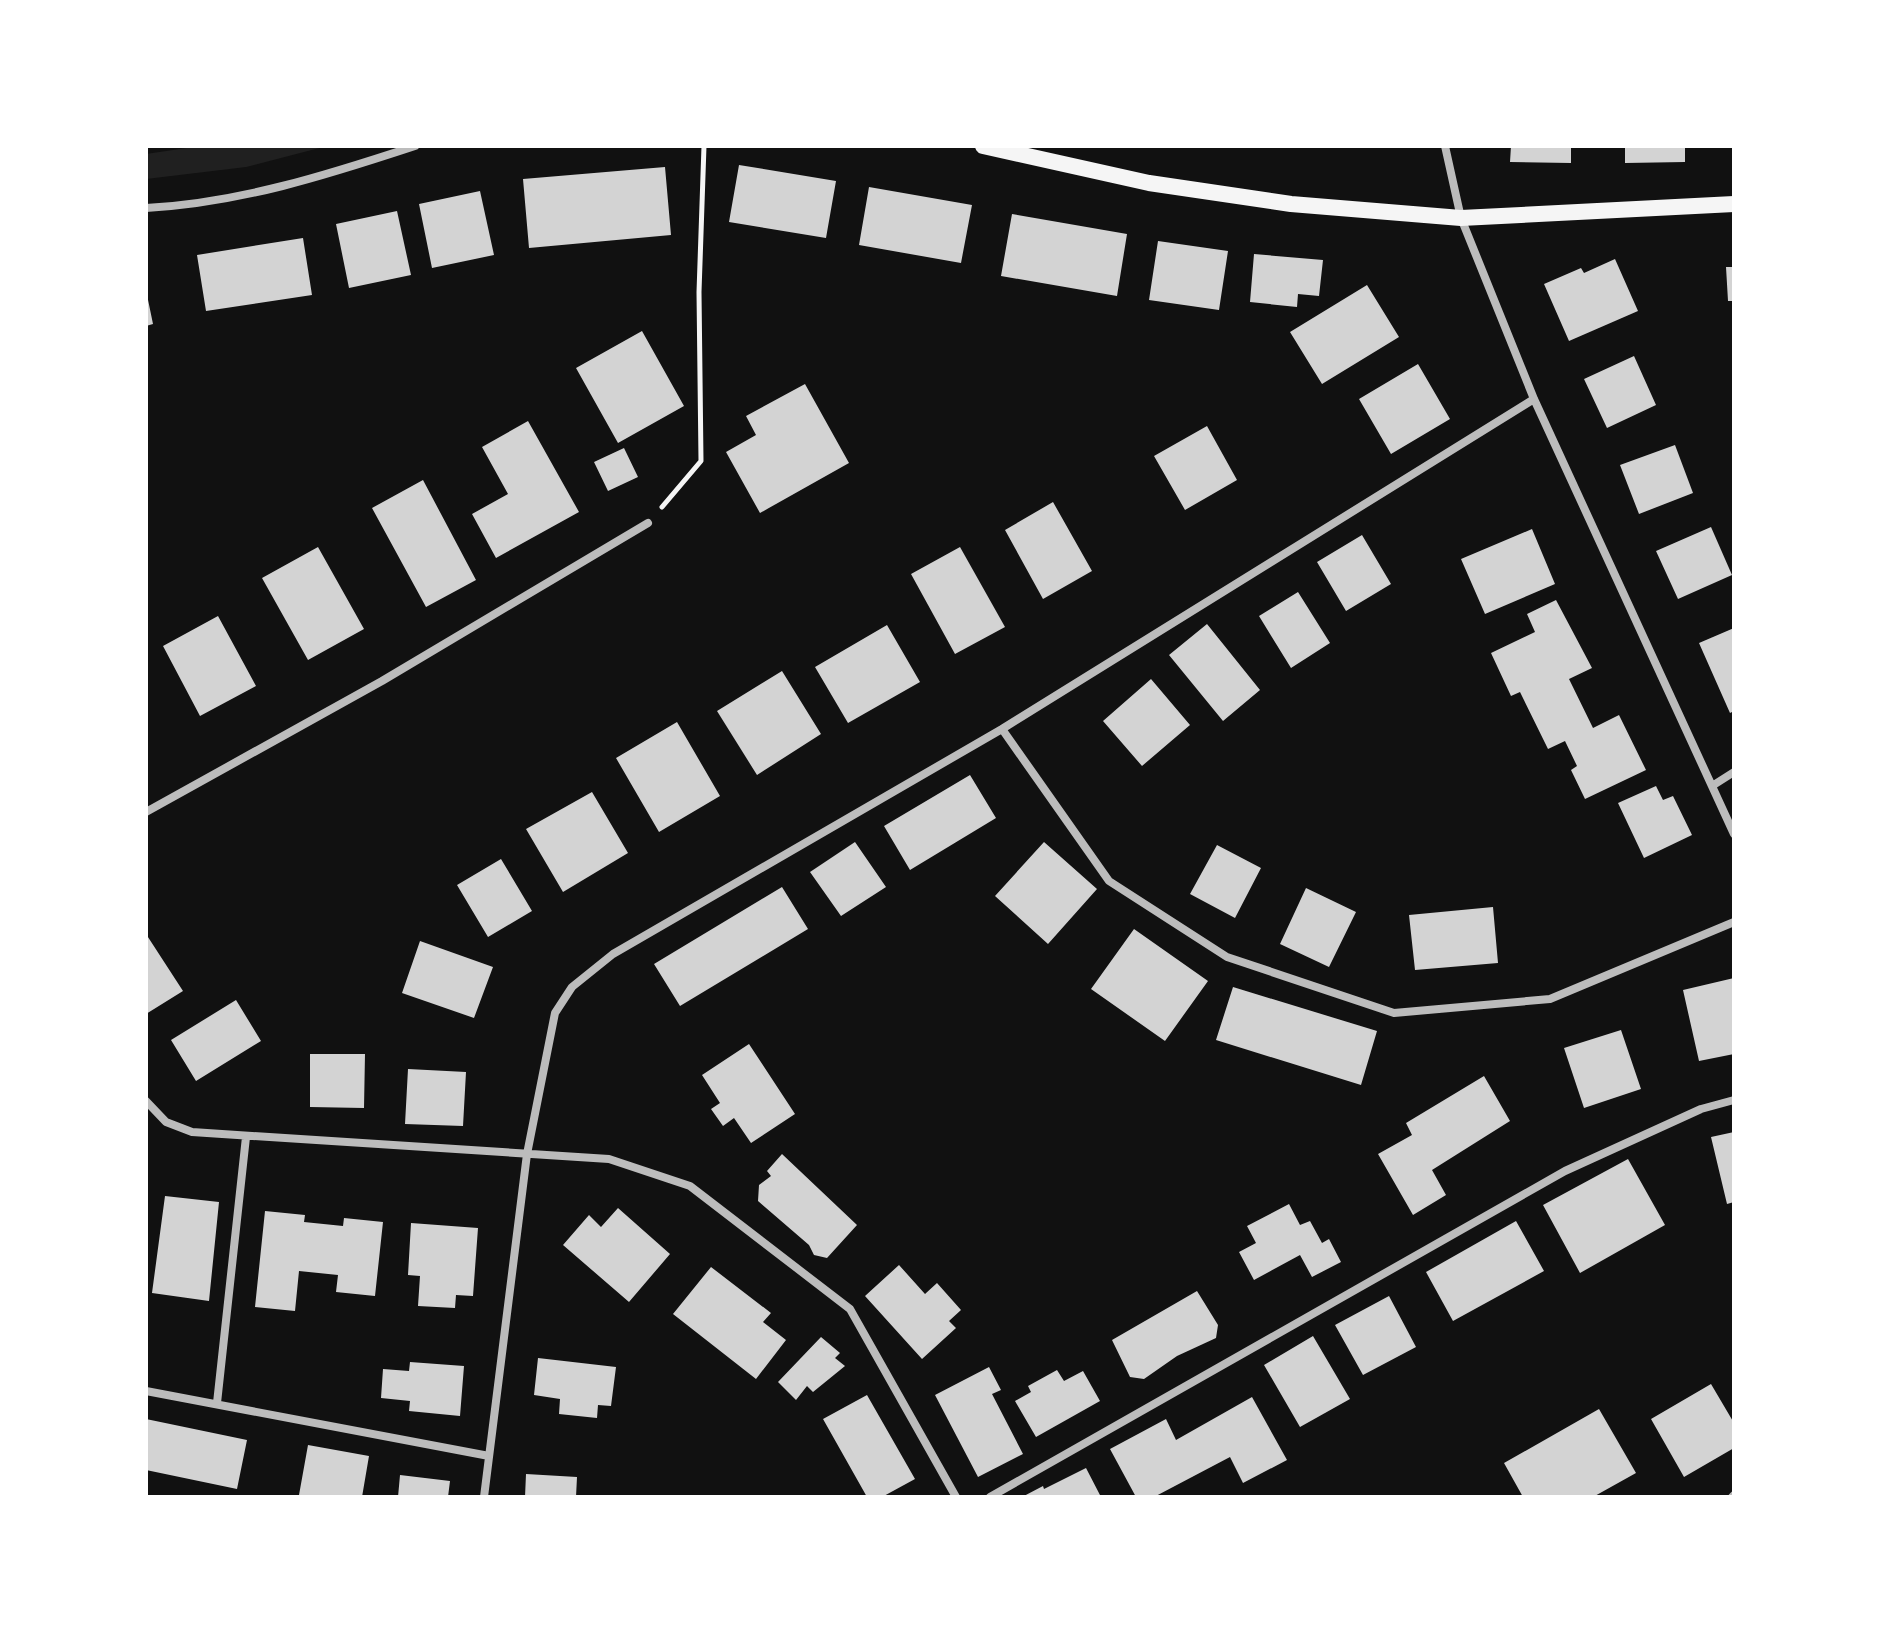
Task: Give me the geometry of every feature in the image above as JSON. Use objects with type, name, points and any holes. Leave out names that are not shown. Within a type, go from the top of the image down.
[{"type":"main road","points":[[983,146],[1149,183],[1291,204],[1461,218],[1734,204]]},
{"type":"street","points":[[146,208],[191,205],[313,180],[415,146]]},
{"type":"street","points":[[1445,146],[1461,218],[1534,399],[1734,834]]},
{"type":"street","points":[[484,1497],[527,1154],[555,1013],[572,987],[613,954],[1002,729],[1534,399]]},
{"type":"street","points":[[146,812],[382,681],[648,523]]},
{"type":"street","points":[[1002,729],[1109,881],[1227,957],[1394,1013],[1550,999],[1734,922]]},
{"type":"street","points":[[1712,786],[1734,772]]},
{"type":"street","points":[[990,1497],[1565,1171],[1701,1109],[1734,1100]]},
{"type":"street","points":[[146,1101],[166,1122],[192,1132],[609,1159],[690,1186],[850,1309],[956,1497]]},
{"type":"street","points":[[217,1403],[246,1137]]},
{"type":"street","points":[[146,1391],[489,1456]]},
{"type":"path","points":[[648,523],[701,461],[699,307],[704,146]]},
{"type":"shaded area","points":[[200,146],[327,146],[246,167],[146,179],[146,154]]},
{"type":"building","points":[[1511,146],[1571,146],[1571,163],[1510,162]]},
{"type":"building","points":[[1625,146],[1685,146],[1685,162],[1625,163]]},
{"type":"building","points":[[739,165],[836,181],[826,238],[729,222]]},
{"type":"building","points":[[665,167],[671,235],[529,248],[523,179]]},
{"type":"building","points":[[869,187],[972,205],[961,263],[859,245]]},
{"type":"building","points":[[480,191],[494,255],[432,268],[419,204]]},
{"type":"building","points":[[397,211],[411,275],[349,288],[336,224]]},
{"type":"building","points":[[1012,214],[1127,234],[1117,296],[1001,276]]},
{"type":"building","points":[[303,238],[312,295],[206,311],[197,255]]},
{"type":"building","points":[[1158,241],[1228,251],[1219,310],[1149,300]]},
{"type":"building","points":[[1254,254],[1323,260],[1319,296],[1298,294],[1297,307],[1250,302]]},
{"type":"building","points":[[1615,259],[1638,311],[1569,341],[1544,284],[1581,268],[1584,273]]},
{"type":"building","points":[[1726,267],[1734,267],[1734,301],[1728,301]]},
{"type":"building","points":[[1367,285],[1399,337],[1322,384],[1290,332]]},
{"type":"building","points":[[146,290],[153,324],[146,326]]},
{"type":"building","points":[[642,331],[684,406],[618,443],[576,368]]},
{"type":"building","points":[[1634,356],[1656,405],[1607,428],[1584,379]]},
{"type":"building","points":[[1418,364],[1450,419],[1391,454],[1359,399]]},
{"type":"building","points":[[805,384],[849,463],[760,513],[726,452],[756,435],[746,416]]},
{"type":"building","points":[[528,421],[579,512],[496,558],[472,514],[508,494],[482,447]]},
{"type":"building","points":[[1207,426],[1237,480],[1185,510],[1154,456]]},
{"type":"building","points":[[1675,445],[1693,493],[1639,514],[1620,465]]},
{"type":"building","points":[[624,448],[638,477],[608,491],[594,462]]},
{"type":"building","points":[[423,480],[476,580],[426,607],[372,508]]},
{"type":"building","points":[[1053,502],[1092,571],[1043,599],[1005,530]]},
{"type":"building","points":[[1711,527],[1732,575],[1678,599],[1656,551]]},
{"type":"building","points":[[1532,529],[1555,584],[1485,614],[1461,559]]},
{"type":"building","points":[[1362,535],[1391,584],[1346,611],[1317,562]]},
{"type":"building","points":[[318,547],[364,629],[308,660],[262,578]]},
{"type":"building","points":[[960,547],[1005,627],[955,654],[911,574]]},
{"type":"building","points":[[1298,592],[1330,643],[1291,668],[1259,616]]},
{"type":"building","points":[[1556,600],[1592,668],[1569,679],[1593,728],[1619,715],[1646,770],[1585,799],[1571,770],[1577,766],[1565,741],[1548,749],[1520,692],[1511,696],[1491,653],[1535,632],[1527,614]]},
{"type":"building","points":[[218,616],[256,686],[200,716],[163,646]]},
{"type":"building","points":[[1207,624],[1260,690],[1223,721],[1169,655]]},
{"type":"building","points":[[887,625],[920,682],[848,723],[815,667]]},
{"type":"building","points":[[1734,628],[1734,711],[1730,713],[1699,643]]},
{"type":"building","points":[[782,671],[821,734],[757,775],[717,711]]},
{"type":"building","points":[[1151,679],[1190,725],[1142,766],[1103,721]]},
{"type":"building","points":[[677,722],[720,796],[659,832],[616,758]]},
{"type":"building","points":[[970,775],[996,818],[910,870],[884,826]]},
{"type":"building","points":[[1656,786],[1663,800],[1673,796],[1692,835],[1644,858],[1618,803]]},
{"type":"building","points":[[592,792],[628,853],[563,892],[526,829]]},
{"type":"building","points":[[855,842],[886,887],[841,916],[810,872]]},
{"type":"building","points":[[1044,842],[1097,889],[1048,944],[995,896]]},
{"type":"building","points":[[1217,845],[1261,868],[1235,918],[1190,894]]},
{"type":"building","points":[[501,859],[532,911],[488,937],[457,885]]},
{"type":"building","points":[[782,887],[808,929],[680,1006],[654,964]]},
{"type":"building","points":[[1306,888],[1356,912],[1329,967],[1280,944]]},
{"type":"building","points":[[1493,907],[1498,963],[1415,970],[1409,915]]},
{"type":"building","points":[[1134,929],[1208,981],[1165,1041],[1091,989]]},
{"type":"building","points":[[146,934],[183,991],[146,1014]]},
{"type":"building","points":[[420,941],[493,967],[474,1018],[402,993]]},
{"type":"building","points":[[1734,978],[1734,1054],[1699,1061],[1683,990]]},
{"type":"building","points":[[1233,987],[1377,1031],[1361,1085],[1216,1040]]},
{"type":"building","points":[[236,1000],[261,1041],[196,1081],[171,1040]]},
{"type":"building","points":[[1621,1030],[1641,1089],[1584,1108],[1564,1048]]},
{"type":"building","points":[[749,1044],[795,1114],[751,1143],[734,1118],[723,1126],[711,1109],[720,1103],[702,1075]]},
{"type":"building","points":[[310,1054],[365,1054],[364,1108],[310,1107]]},
{"type":"building","points":[[408,1069],[466,1072],[463,1126],[405,1124]]},
{"type":"building","points":[[1484,1076],[1510,1121],[1432,1170],[1446,1195],[1413,1215],[1378,1154],[1412,1135],[1406,1123]]},
{"type":"building","points":[[1734,1132],[1734,1202],[1727,1204],[1711,1137]]},
{"type":"building","points":[[782,1154],[857,1225],[827,1258],[814,1255],[809,1245],[758,1201],[759,1185],[771,1176],[767,1171]]},
{"type":"building","points":[[1628,1159],[1665,1225],[1580,1273],[1543,1205]]},
{"type":"building","points":[[165,1196],[219,1202],[209,1301],[152,1293]]},
{"type":"building","points":[[1289,1204],[1300,1225],[1310,1221],[1322,1243],[1329,1239],[1341,1262],[1312,1277],[1300,1255],[1254,1280],[1239,1252],[1256,1243],[1247,1226]]},
{"type":"building","points":[[618,1208],[670,1254],[629,1302],[563,1245],[589,1215],[601,1227]]},
{"type":"building","points":[[265,1211],[305,1215],[304,1222],[343,1226],[344,1218],[383,1222],[375,1296],[336,1292],[338,1275],[299,1271],[295,1311],[255,1307]]},
{"type":"building","points":[[1516,1221],[1544,1271],[1453,1321],[1426,1272]]},
{"type":"building","points":[[411,1223],[478,1228],[473,1296],[456,1295],[455,1308],[418,1306],[420,1276],[408,1275]]},
{"type":"building","points":[[899,1265],[925,1294],[937,1283],[961,1310],[949,1321],[956,1328],[922,1359],[865,1296]]},
{"type":"building","points":[[711,1267],[771,1313],[763,1322],[786,1340],[756,1379],[673,1314]]},
{"type":"building","points":[[1197,1291],[1218,1325],[1216,1338],[1177,1356],[1144,1379],[1130,1377],[1112,1340]]},
{"type":"building","points":[[1389,1296],[1416,1347],[1363,1375],[1335,1325]]},
{"type":"building","points":[[1313,1336],[1350,1399],[1300,1427],[1264,1365]]},
{"type":"building","points":[[821,1337],[840,1353],[835,1358],[845,1366],[813,1392],[807,1386],[796,1400],[778,1382]]},
{"type":"building","points":[[538,1358],[616,1367],[611,1406],[598,1405],[597,1418],[559,1414],[560,1399],[534,1395]]},
{"type":"building","points":[[410,1362],[464,1366],[460,1416],[409,1411],[410,1401],[381,1398],[383,1369],[409,1371]]},
{"type":"building","points":[[989,1367],[1001,1390],[992,1394],[1023,1454],[978,1477],[935,1395]]},
{"type":"building","points":[[1057,1370],[1064,1381],[1083,1371],[1100,1401],[1036,1437],[1015,1401],[1031,1392],[1028,1386]]},
{"type":"building","points":[[1711,1384],[1734,1423],[1734,1448],[1684,1477],[1651,1419]]},
{"type":"building","points":[[867,1395],[915,1479],[882,1497],[867,1497],[823,1419]]},
{"type":"building","points":[[1252,1397],[1287,1460],[1243,1483],[1230,1457],[1154,1497],[1136,1497],[1110,1449],[1166,1419],[1176,1440]]},
{"type":"building","points":[[1599,1409],[1636,1473],[1593,1497],[1523,1497],[1504,1463]]},
{"type":"building","points":[[146,1419],[247,1440],[237,1489],[146,1470]]},
{"type":"building","points":[[308,1445],[369,1456],[362,1497],[299,1495]]},
{"type":"building","points":[[1086,1468],[1101,1497],[1022,1497],[1043,1486],[1044,1489]]},
{"type":"building","points":[[526,1474],[577,1477],[576,1497],[525,1497]]},
{"type":"building","points":[[400,1475],[450,1481],[448,1497],[398,1497]]}]
